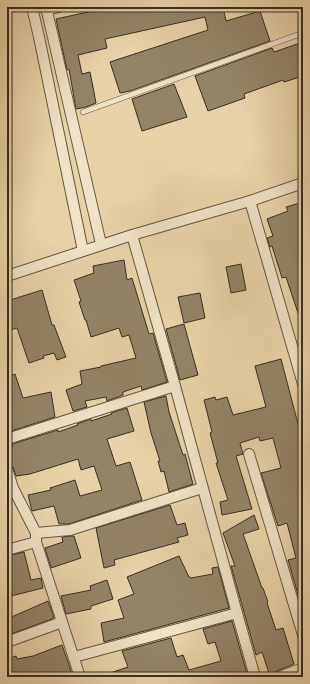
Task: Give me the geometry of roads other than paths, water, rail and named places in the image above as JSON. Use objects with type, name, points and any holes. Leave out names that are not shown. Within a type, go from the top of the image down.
[{"type":"street","points":[[32,7],[83,251]]},
{"type":"street","points":[[59,7],[46,8],[101,244]]},
{"type":"street","points":[[7,276],[101,244],[250,201],[303,183]]},
{"type":"street","points":[[250,201],[303,384]]},
{"type":"street","points":[[132,235],[255,677]]},
{"type":"street","points":[[7,439],[175,386]]},
{"type":"street","points":[[249,454],[303,635]]},
{"type":"street","points":[[7,469],[13,488],[36,538],[80,677]]},
{"type":"street","points":[[7,550],[36,538],[70,530],[202,488]]},
{"type":"street","points":[[74,657],[237,613]]},
{"type":"street","points":[[7,642],[62,622]]},
{"type":"street","points":[[279,677],[303,668]]},
{"type":"lane","points":[[83,112],[303,33]]}]
